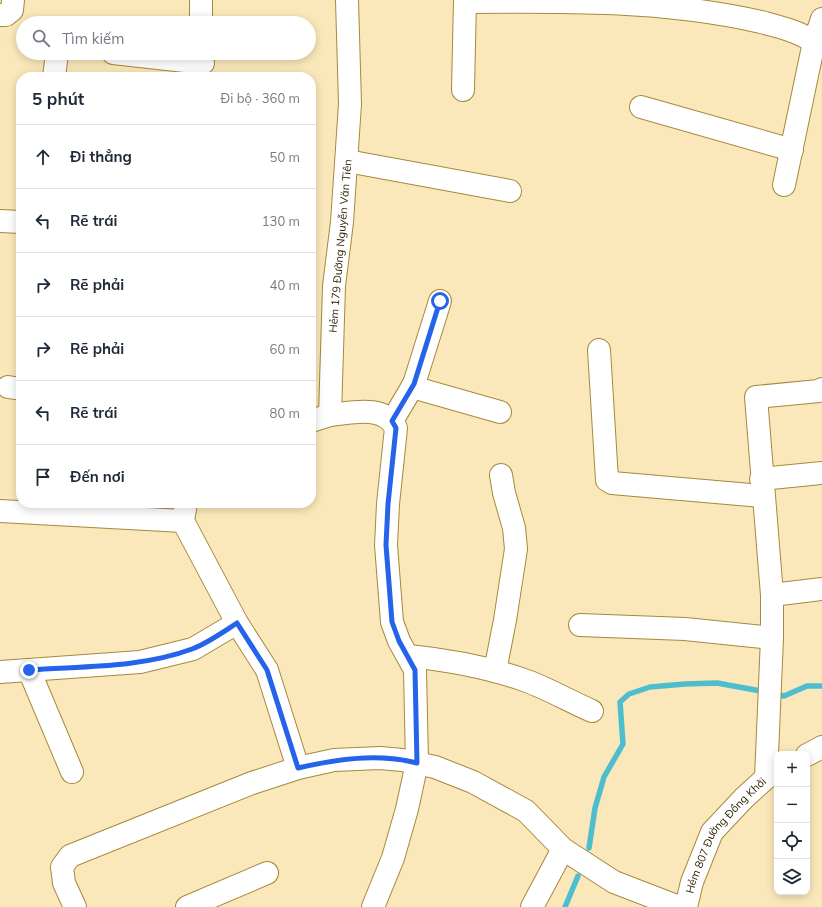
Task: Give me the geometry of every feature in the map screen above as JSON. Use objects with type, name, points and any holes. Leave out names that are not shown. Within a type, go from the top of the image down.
[{"type":"street","points":[[0,15],[6,15],[12,10],[13,0]]},
{"type":"street","points":[[201,0],[201,16]]},
{"type":"street","name":"Hẻm 179 Đường Nguyễn Văn Tiên","points":[[347,0],[350,104],[347,162],[321,418],[375,412],[392,421]]},
{"type":"street","points":[[463,90],[465,1],[642,1],[731,13],[802,33],[814,42]]},
{"type":"street","points":[[784,185],[814,42],[822,19]]},
{"type":"street","points":[[55,72],[56,60]]},
{"type":"street","points":[[170,60],[203,64]]},
{"type":"street","points":[[641,107],[792,150]]},
{"type":"street","points":[[347,162],[510,191]]},
{"type":"street","points":[[0,221],[16,222]]},
{"type":"street","points":[[373,907],[393,858],[407,808],[417,763],[417,684],[415,670],[409,656],[399,641],[392,622],[386,545],[388,504],[396,428],[392,421],[412,387],[440,301]]},
{"type":"street","points":[[599,350],[607,480],[612,483],[762,488],[822,473]]},
{"type":"street","points":[[412,387],[500,412]]},
{"type":"street","points":[[771,775],[769,691],[772,638],[772,595],[762,488],[756,397],[820,391],[822,389]]},
{"type":"street","points":[[495,671],[506,620],[516,549],[514,528],[504,493],[501,475]]},
{"type":"street","points":[[0,511],[184,512],[237,623],[267,670],[298,768]]},
{"type":"street","points":[[772,595],[822,589]]},
{"type":"street","points":[[0,672],[140,662],[160,659],[193,649],[237,623]]},
{"type":"street","points":[[580,625],[685,629],[772,638]]},
{"type":"street","points":[[409,656],[439,659],[495,671],[525,680],[592,711]]},
{"type":"street","points":[[29,670],[72,772]]},
{"type":"street","points":[[810,753],[822,747]]},
{"type":"street","points":[[75,907],[64,883],[62,867],[70,856],[246,786],[298,768],[334,760],[380,758],[402,760],[435,767],[473,782],[526,811],[563,849],[614,882],[679,907]]},
{"type":"street","name":"Hẻm 807 Đường Đồng Khởi","points":[[686,907],[692,882],[712,832],[771,775]]},
{"type":"street","points":[[532,907],[563,849]]},
{"type":"street","points":[[187,907],[268,873]]},
{"type":"waterway","points":[[589,848],[595,808],[604,777],[623,744],[620,702],[629,694],[650,687],[717,683],[766,692]]},
{"type":"waterway","points":[[774,694],[784,696],[807,686],[822,686]]},
{"type":"waterway","points":[[565,907],[578,876]]},
{"type":"route","points":[[29,670],[140,662],[160,659],[193,649],[237,623],[267,670],[278,699],[298,768],[334,760],[380,758],[417,763],[417,684],[415,670],[409,656],[399,641],[392,622],[386,545],[388,504],[396,428],[392,421],[414,384],[440,301]]}]
